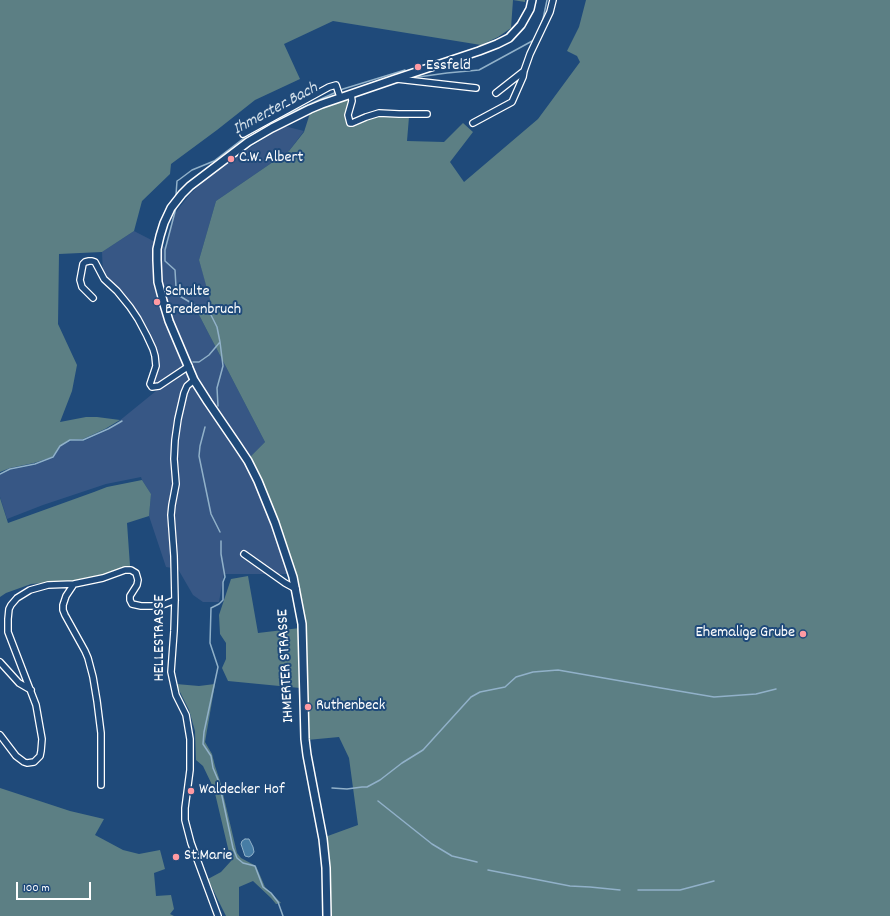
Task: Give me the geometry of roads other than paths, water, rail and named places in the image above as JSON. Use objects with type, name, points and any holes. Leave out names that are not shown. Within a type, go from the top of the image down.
[{"type":"main road","name":"IHMERTER STRASSE","points":[[327,916],[326,868],[305,739],[303,640],[300,613],[293,577],[275,523],[256,477],[236,443],[194,380],[166,312],[158,282],[158,249],[164,223],[171,208],[182,194],[190,186],[248,142],[310,109],[340,97],[479,51],[509,38],[518,30],[530,9],[532,0]]},
{"type":"street","points":[[473,123],[512,102],[523,78],[530,54],[550,12],[553,0]]},
{"type":"street","points":[[496,93],[524,71]]},
{"type":"street","points":[[394,78],[476,88]]},
{"type":"street","points":[[243,134],[329,87],[336,85],[340,97]]},
{"type":"street","points":[[351,94],[352,101],[348,115],[350,122],[352,123],[366,116],[379,113],[427,114]]},
{"type":"street","points":[[93,298],[82,287],[80,280],[82,266],[87,261],[95,262],[104,279],[117,291],[138,319],[155,355],[156,366],[150,384],[152,388],[159,386],[189,366]]},
{"type":"street","name":"HELLESTRASSE","points":[[194,380],[187,386],[184,393],[175,440],[174,459],[176,484],[171,515],[175,600],[171,672],[176,695],[186,715],[190,739],[190,770],[185,820],[191,843],[218,916]]},
{"type":"street","points":[[244,554],[285,584],[296,589]]},
{"type":"street","points":[[0,735],[16,756],[24,762],[34,762],[40,756],[42,739],[36,705],[8,632],[10,608],[17,598],[30,590],[48,586],[74,584],[131,570],[136,573],[138,580],[130,596],[132,604],[141,606],[156,606],[175,600]]},
{"type":"street","points":[[74,584],[66,596],[63,610],[85,651],[91,666],[100,726],[101,785]]},
{"type":"street","points":[[0,662],[19,683],[31,690]]},
{"type":"waterway","points":[[540,27],[547,0]]},
{"type":"waterway","name":"Ihmerter Bach","points":[[418,77],[479,70],[534,40]]},
{"type":"waterway","name":"Ihmerter Bach","points":[[176,195],[177,181],[192,170],[214,161],[253,132],[277,119],[343,89],[405,70]]},
{"type":"waterway","name":"Ihmerter Bach","points":[[176,208],[165,250],[165,261],[175,270],[178,295],[198,307],[204,308],[211,315],[217,327],[223,366],[217,388],[218,406]]},
{"type":"waterway","points":[[193,362],[199,362],[209,355],[220,342]]},
{"type":"waterway","points":[[0,474],[10,469],[35,464],[53,457],[60,446],[70,440],[83,440],[122,421]]},
{"type":"waterway","name":"Ihmerter Bach","points":[[205,427],[199,456],[211,514],[220,532]]},
{"type":"waterway","name":"Ihmerter Bach","points":[[221,541],[221,554],[225,577],[223,582],[223,600],[211,608],[210,643],[218,667],[204,732],[203,744],[211,756],[213,768],[219,782],[233,848],[237,858],[243,863],[255,866],[263,887],[271,893],[278,902],[283,916]]},
{"type":"waterway","points":[[332,788],[347,789],[367,787],[380,780],[402,763],[423,750],[471,697],[480,692],[505,687],[516,677],[533,672],[558,670],[714,697],[756,694],[776,689]]},
{"type":"waterway","points":[[378,801],[432,844],[452,856],[477,862]]},
{"type":"waterway","points":[[488,870],[570,886],[620,890]]},
{"type":"waterway","points":[[638,890],[680,890],[714,881]]},
{"type":"place","name":"Essfeld","points":[[418,67]]},
{"type":"place","name":"C.W. Albert","points":[[231,159]]},
{"type":"place","name":"Schulte Bredenbruch","points":[[157,302]]},
{"type":"place","name":"Ehemalige Grube","points":[[803,634]]},
{"type":"place","name":"Ruthenbeck","points":[[308,707]]},
{"type":"place","name":"Waldecker Hof","points":[[191,791]]},
{"type":"place","name":"St.Marie","points":[[176,857]]}]
